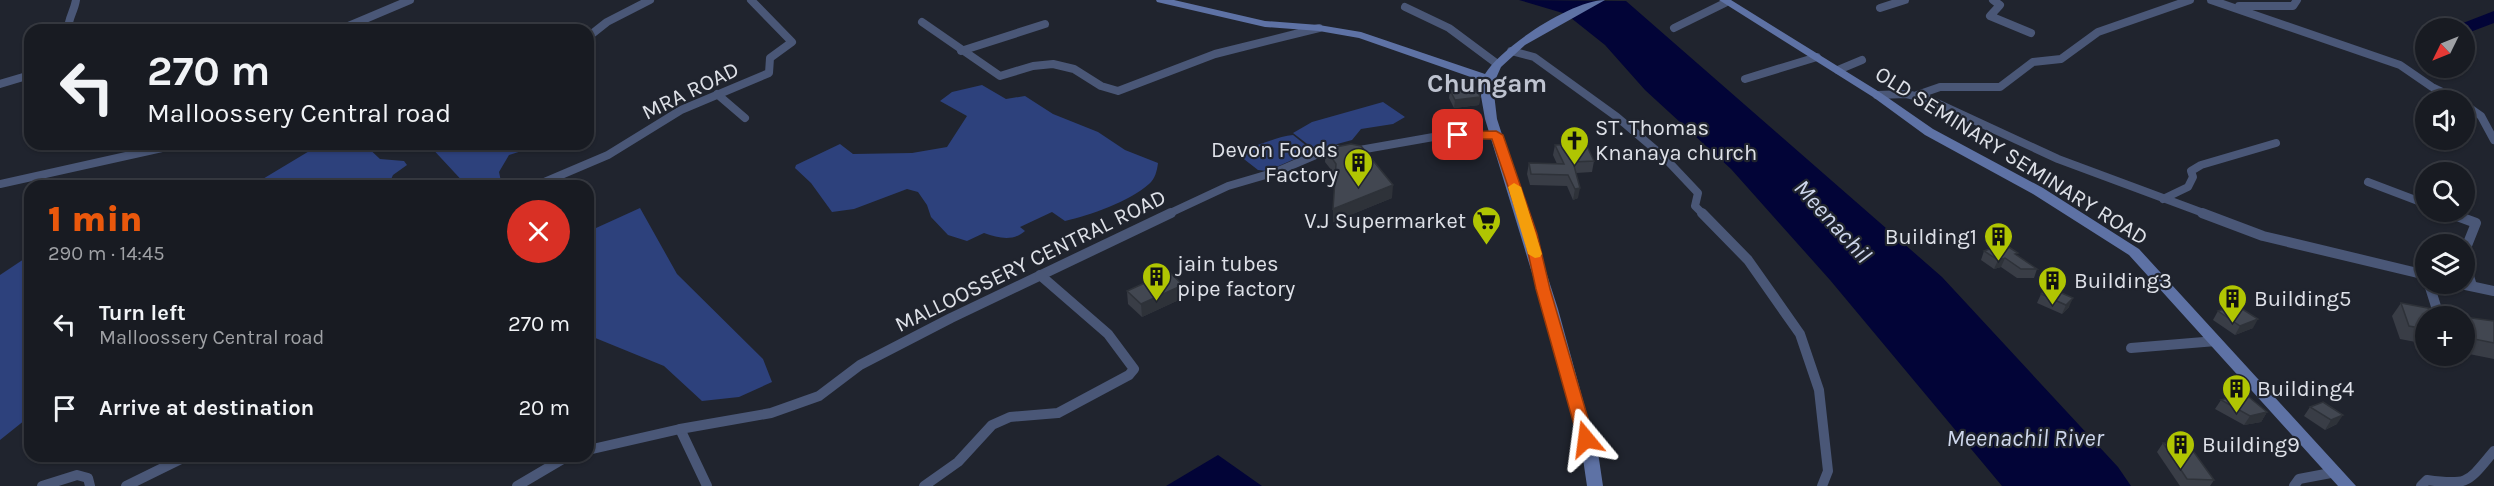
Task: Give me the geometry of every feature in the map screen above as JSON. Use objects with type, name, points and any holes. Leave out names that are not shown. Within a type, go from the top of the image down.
[{"type":"main road","points":[[1161,0],[1264,24],[1319,28],[1361,35],[1488,79]]},
{"type":"main road","points":[[1595,486],[1592,459],[1543,289],[1531,234],[1496,135],[1487,95],[1488,79],[1496,63],[1511,50],[1599,0]]},
{"type":"main road","name":"OLD SEMINARY SEMINARY ROAD","points":[[1724,2],[1838,70],[1929,132],[2038,191],[2134,252],[2348,486]]},
{"type":"street","points":[[68,24],[68,18],[74,10],[76,0]]},
{"type":"street","points":[[353,24],[410,0]]},
{"type":"street","points":[[594,32],[607,22],[650,0]]},
{"type":"street","name":"MRA ROAD","points":[[550,180],[608,155],[681,110],[769,73],[770,58],[792,42],[751,0]]},
{"type":"street","points":[[1880,8],[1905,0]]},
{"type":"street","points":[[1993,0],[2000,5],[1990,16],[2031,33]]},
{"type":"street","points":[[1877,95],[1917,95],[1940,87],[1987,89],[2000,87],[2033,62],[2061,59],[2098,32],[2190,0]]},
{"type":"street","points":[[2211,0],[2400,65],[2438,90]]},
{"type":"street","points":[[2227,5],[2292,6],[2297,0]]},
{"type":"street","points":[[1674,28],[1724,2]]},
{"type":"street","points":[[1405,7],[1449,28],[1496,63]]},
{"type":"street","points":[[922,22],[1000,76],[1031,66],[1063,63],[1109,91],[1118,91],[1215,54],[1319,28]]},
{"type":"street","points":[[961,51],[1045,24]]},
{"type":"street","points":[[1511,50],[1534,57],[1563,77],[1664,157],[1698,193],[1695,206],[1748,260],[1800,334],[1819,390],[1828,471],[1822,486]]},
{"type":"street","points":[[1745,79],[1817,57]]},
{"type":"street","points":[[1838,70],[1862,60]]},
{"type":"street","points":[[0,84],[24,77]]},
{"type":"street","points":[[717,94],[745,118]]},
{"type":"street","points":[[1917,95],[2058,159],[2263,236],[2415,272]]},
{"type":"street","points":[[2475,112],[2481,116],[2494,140]]},
{"type":"street","name":"MALLOOSSERY CENTRAL ROAD","points":[[594,449],[680,429],[771,413],[819,396],[860,365],[1044,278],[1228,186],[1276,172],[1332,148],[1360,152],[1439,136],[1496,135]]},
{"type":"street","points":[[2163,199],[2188,187],[2193,177],[2191,171],[2201,165],[2276,143]]},
{"type":"street","points":[[0,184],[153,150]]},
{"type":"street","points":[[2368,182],[2415,200]]},
{"type":"street","points":[[2471,222],[2476,224],[2472,234]]},
{"type":"street","points":[[924,486],[958,462],[992,425],[1011,417],[1058,413],[1132,372],[1134,365],[1108,334],[1044,278]]},
{"type":"street","points":[[2475,287],[2494,291]]},
{"type":"street","points":[[2131,348],[2216,341]]},
{"type":"street","points":[[680,429],[706,486]]},
{"type":"street","points":[[2421,486],[2427,480],[2447,485],[2468,482],[2494,451]]},
{"type":"street","points":[[126,486],[175,462]]},
{"type":"street","points":[[517,486],[557,462]]},
{"type":"street","points":[[2294,486],[2299,480],[2336,472]]},
{"type":"street","points":[[42,486],[78,476],[88,478],[90,486]]},
{"type":"shaded area","points":[[982,85],[1006,99],[1025,96],[1053,114],[1098,132],[1125,150],[1158,163],[1154,177],[1141,191],[1131,197],[1097,211],[1065,221],[1052,212],[1020,227],[1025,231],[1015,237],[1000,237],[984,233],[967,241],[948,235],[931,217],[927,205],[918,192],[907,189],[854,209],[832,212],[811,183],[795,168],[796,165],[840,144],[853,154],[912,153],[947,147],[967,116],[940,101],[952,92]]},
{"type":"shaded area","points":[[1383,102],[1405,117],[1393,124],[1361,129],[1352,140],[1315,150],[1293,133],[1312,122]]},
{"type":"shaded area","points":[[1293,135],[1313,151],[1267,171],[1258,170],[1240,156],[1243,149]]},
{"type":"shaded area","points":[[311,150],[370,150],[380,159],[404,161],[407,165],[393,175],[391,180],[261,180]]},
{"type":"shaded area","points":[[434,150],[525,150],[509,155],[499,172],[501,180],[461,180]]},
{"type":"shaded area","points":[[640,208],[677,274],[763,359],[772,382],[739,397],[702,401],[664,366],[594,337],[594,228]]},
{"type":"shaded area","points":[[24,259],[24,421],[0,440],[0,275]]},
{"type":"water","name":"Meenachil River","points":[[1519,0],[1626,1],[1942,277],[2118,467],[2131,486],[2002,486],[1830,280],[1731,169],[1645,90],[1605,45],[1566,14]]},
{"type":"water","points":[[2494,11],[2494,23],[2475,30],[2475,18]]},
{"type":"water","points":[[1218,455],[1262,486],[1166,486]]},
{"type":"building","points":[[1477,88],[1480,97],[1455,100],[1450,90]]},
{"type":"building","name":"Devon Foods Factory","points":[[1351,144],[1361,146],[1393,185],[1333,209],[1336,164],[1326,149]]},
{"type":"building","points":[[1586,144],[1594,161],[1573,162],[1580,188],[1575,189],[1568,175],[1531,174],[1529,163],[1564,164],[1555,145]]},
{"type":"building","points":[[2004,244],[2037,269],[2021,269],[2005,258],[1998,260],[1984,251]]},
{"type":"building","points":[[1169,272],[1183,285],[1141,304],[1127,291]]},
{"type":"building","points":[[2048,287],[2073,298],[2066,305],[2041,294]]},
{"type":"building","points":[[2401,303],[2417,306],[2415,306],[2415,327],[2409,326]]},
{"type":"building","points":[[2236,305],[2258,319],[2240,326],[2218,311]]},
{"type":"building","points":[[2475,318],[2494,321],[2494,343],[2475,339]]},
{"type":"building","points":[[2244,393],[2267,412],[2250,416],[2221,400]]},
{"type":"building","points":[[2323,402],[2343,415],[2331,420],[2310,407]]},
{"type":"building","points":[[2163,443],[2188,444],[2214,480],[2187,479]]},
{"type":"slow traffic","points":[[1514,187],[1531,234],[1535,254]]},
{"type":"place","name":"ST. Thomas Knanaya church","points":[[1574,166]]},
{"type":"place","name":"Devon Foods Factory","points":[[1359,188]]},
{"type":"place","name":"V.J Supermarket","points":[[1487,246]]},
{"type":"place","name":"Building1","points":[[1998,262]]},
{"type":"place","name":"jain tubes pipe factory","points":[[1156,302]]},
{"type":"place","name":"Building3","points":[[2053,306]]},
{"type":"place","name":"Building5","points":[[2233,324]]},
{"type":"place","name":"Building4","points":[[2236,414]]},
{"type":"place","name":"Building9","points":[[2181,470]]},
{"type":"district","name":"Chungam","points":[[1487,83]]},
{"type":"route","points":[[1458,135],[1496,135],[1531,234],[1543,289],[1586,439]]},
{"type":"water label","name":"Meenachil","points":[[1833,221]]}]
